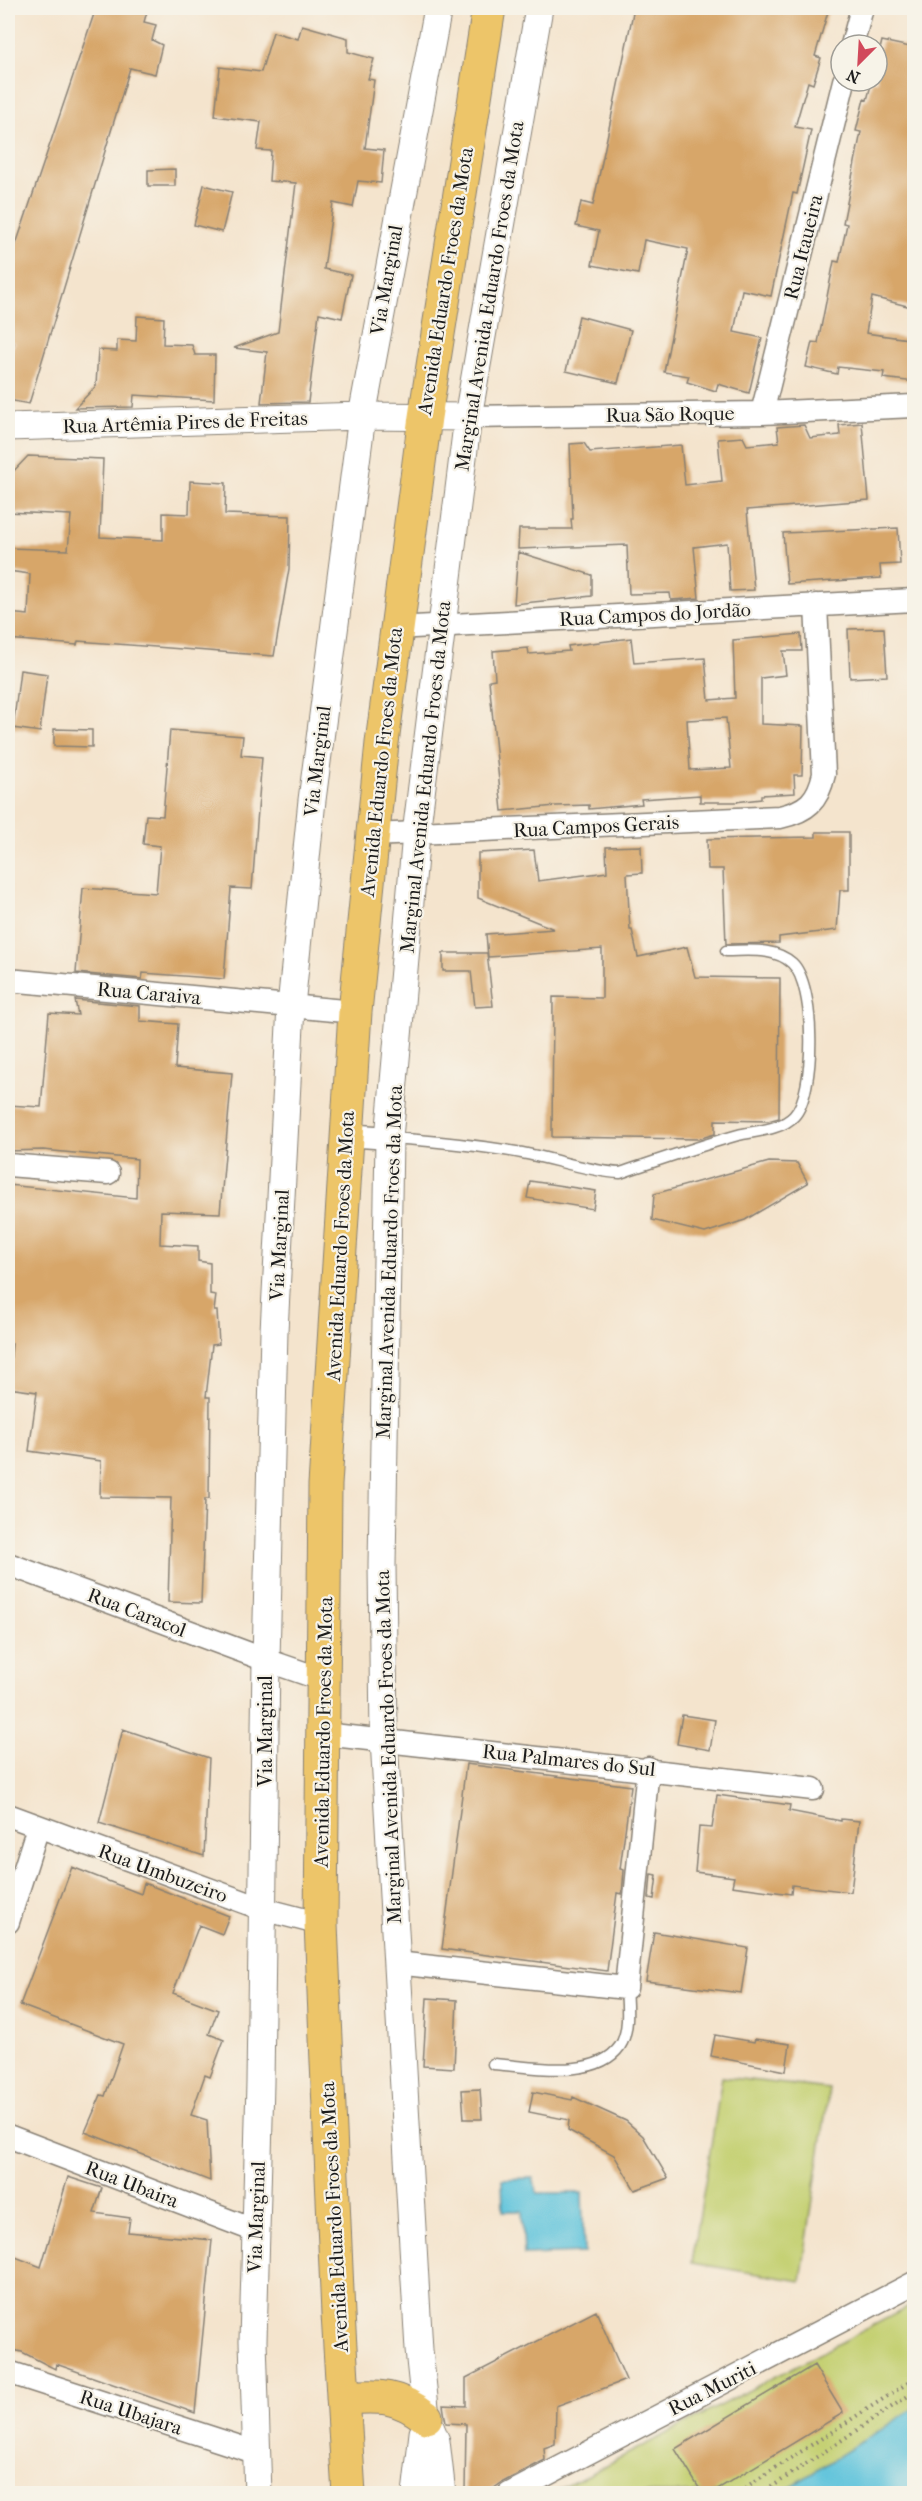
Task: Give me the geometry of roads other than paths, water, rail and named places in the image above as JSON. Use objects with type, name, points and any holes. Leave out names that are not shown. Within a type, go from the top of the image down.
[{"type":"highway","name":"Avenida Eduardo Froes da Mota","points":[[343,2484],[343,2398],[321,1924],[325,1485],[355,1012],[395,628],[425,417],[489,8]]},
{"type":"highway","points":[[343,2398],[391,2397],[411,2406],[426,2417]]},
{"type":"street","name":"Via Marginal","points":[[258,2493],[253,2341],[266,1660],[274,1331],[291,1006],[312,800],[362,416],[438,8]]},
{"type":"street","name":"Marginal Avenida Eduardo Froes da Mota","points":[[442,2493],[436,2440],[426,2417],[419,2350],[384,1739],[382,1565],[389,1138],[416,834],[440,626],[468,417],[539,8]]},
{"type":"street","points":[[855,33],[862,8]]},
{"type":"street","name":"Rua Itaueira","points":[[762,413],[840,93]]},
{"type":"street","name":"Rua São Roque","points":[[425,417],[762,413],[915,406]]},
{"type":"street","name":"Rua Artêmia Pires de Freitas","points":[[8,427],[362,416],[425,417]]},
{"type":"street","name":"Rua Campos do Jordão","points":[[395,628],[915,600]]},
{"type":"street","name":"Rua Campos Gerais","points":[[372,836],[780,817],[807,809],[815,800],[821,786],[824,760],[816,604]]},
{"type":"street","name":"Rua Caraiva","points":[[8,980],[355,1012]]},
{"type":"street","points":[[346,1135],[389,1138]]},
{"type":"street","points":[[8,1165],[108,1173]]},
{"type":"street","name":"Rua Caracol","points":[[8,1564],[324,1680]]},
{"type":"street","name":"Rua Palmares do Sul","points":[[324,1734],[648,1768],[813,1789]]},
{"type":"street","points":[[396,1963],[626,1988],[648,1768]]},
{"type":"street","name":"Rua Umbuzeiro","points":[[8,1815],[263,1909],[321,1924]]},
{"type":"street","points":[[8,1922],[38,1827]]},
{"type":"street","name":"Rua Ubaira","points":[[8,2136],[256,2231]]},
{"type":"street","name":"Rua Muriti","points":[[509,2493],[915,2283]]},
{"type":"street","name":"Rua Ubajara","points":[[8,2372],[255,2452]]},
{"type":"street","name":"Marginal Avenida Eduardo Froes da Mota","points":[[416,2493],[421,2441],[426,2417]]},
{"type":"lane","points":[[389,1138],[457,1143],[620,1173],[738,1135],[774,1127],[793,1118],[801,1105],[809,1072],[808,998],[793,963],[772,951],[726,951]]},
{"type":"lane","points":[[493,2064],[573,2070],[607,2060],[621,2045],[627,2020],[626,1988]]},
{"type":"water","points":[[533,2178],[537,2193],[582,2193],[584,2253],[524,2255],[522,2211],[503,2211],[502,2179]]},
{"type":"water","points":[[914,2408],[914,2493],[781,2493]]}]
